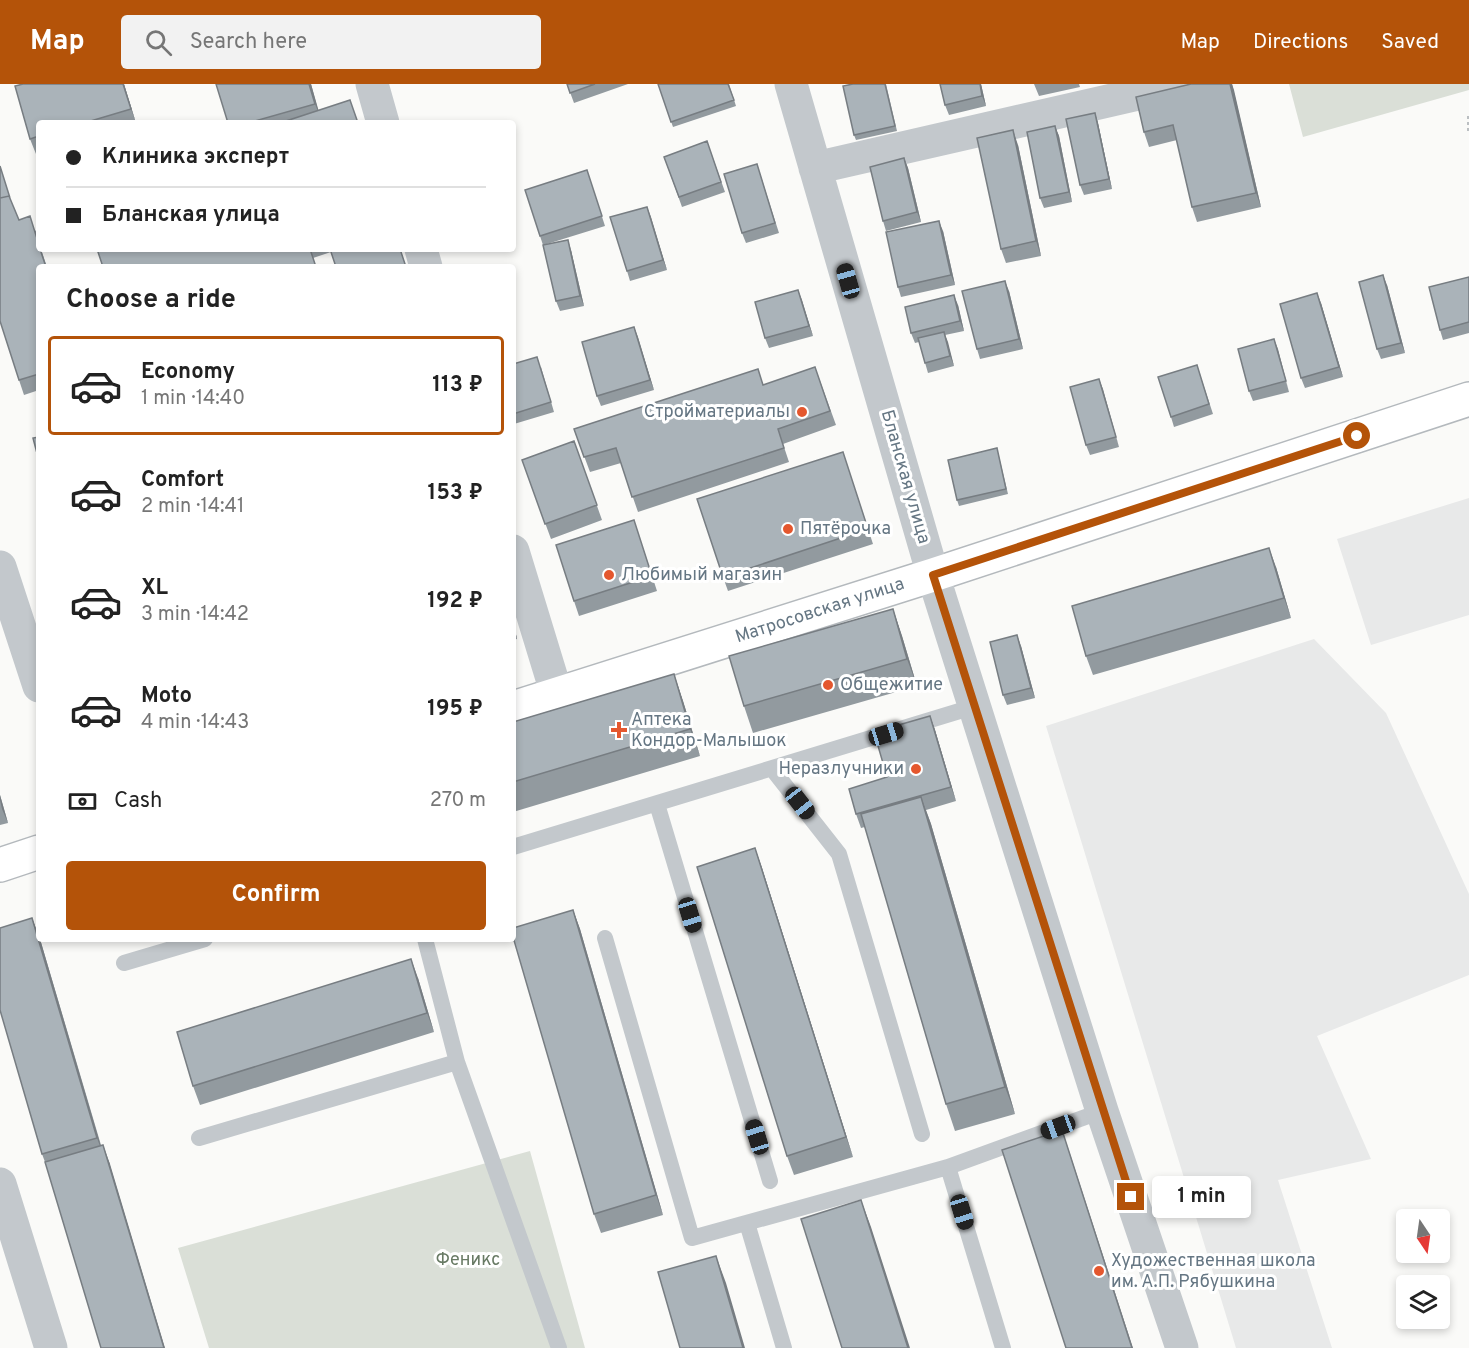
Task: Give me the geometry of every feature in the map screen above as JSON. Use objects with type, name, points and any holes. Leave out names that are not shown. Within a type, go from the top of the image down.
[{"type":"highway","name":"Матросовская улица","points":[[516,707],[933,575],[1469,399]]},
{"type":"highway","points":[[0,865],[36,853]]},
{"type":"street","points":[[372,84],[382,120]]},
{"type":"street","name":"Бланская улица","points":[[791,84],[933,575],[1102,1111],[1182,1348]]},
{"type":"street","points":[[815,168],[1182,84]]},
{"type":"street","points":[[516,561],[557,695]]},
{"type":"street","points":[[0,567],[36,677]]},
{"type":"street","points":[[0,1184],[51,1348]]},
{"type":"lane","points":[[516,846],[773,770],[976,706]]},
{"type":"lane","points":[[773,770],[839,854],[922,1134]]},
{"type":"lane","points":[[657,804],[770,1181]]},
{"type":"lane","points":[[605,938],[692,1238],[948,1167],[1102,1111]]},
{"type":"lane","points":[[124,963],[195,942]]},
{"type":"lane","points":[[426,942],[457,1062],[560,1348]]},
{"type":"lane","points":[[199,1138],[457,1062]]},
{"type":"lane","points":[[948,1167],[1003,1348]]},
{"type":"lane","points":[[747,1222],[784,1348]]},
{"type":"path","points":[[1469,116],[1469,134]]},
{"type":"shaded area","points":[[1469,498],[1469,615],[1371,645],[1337,539]]},
{"type":"shaded area","points":[[1314,639],[1386,713],[1469,894],[1469,975],[1317,1036],[1371,1159],[1278,1180],[1332,1348],[1236,1348],[1046,726]]},
{"type":"green space","points":[[1289,84],[1469,84],[1469,90],[1303,137]]},
{"type":"green space","name":"Феникс","points":[[530,1151],[585,1348],[209,1348],[178,1248]]},
{"type":"building","points":[[23,84],[123,84],[131,109],[94,120],[36,120],[36,137],[30,139],[15,86]]},
{"type":"building","points":[[216,84],[309,84],[315,104],[259,120],[227,120]]},
{"type":"building","points":[[567,84],[595,84],[570,93]]},
{"type":"building","points":[[658,84],[728,84],[734,100],[671,122]]},
{"type":"building","points":[[885,84],[895,126],[854,135],[843,86]]},
{"type":"building","points":[[940,84],[980,84],[982,96],[945,105]]},
{"type":"building","points":[[1191,84],[1230,84],[1256,193],[1192,207],[1173,125],[1144,132],[1136,97]]},
{"type":"building","points":[[350,100],[357,120],[289,120]]},
{"type":"building","points":[[1095,113],[1109,179],[1080,185],[1066,119]]},
{"type":"building","points":[[1055,126],[1069,192],[1040,198],[1027,132]]},
{"type":"building","points":[[1013,130],[1036,241],[1001,249],[977,138]]},
{"type":"building","points":[[707,141],[721,182],[679,197],[664,157]]},
{"type":"building","points":[[904,158],[917,212],[883,221],[870,167]]},
{"type":"building","points":[[757,164],[775,223],[742,233],[724,174]]},
{"type":"building","points":[[0,166],[10,198],[9,196],[0,198]]},
{"type":"building","points":[[587,170],[602,216],[540,236],[525,190]]},
{"type":"building","points":[[9,196],[19,220],[30,216],[36,235],[36,252],[41,252],[45,264],[36,264],[36,375],[19,380],[0,321],[0,198]]},
{"type":"building","points":[[647,207],[663,260],[627,271],[610,217]]},
{"type":"building","points":[[939,221],[951,275],[898,287],[886,232]]},
{"type":"building","points":[[568,240],[580,296],[556,301],[543,245]]},
{"type":"building","points":[[98,252],[311,252],[315,264],[102,264]]},
{"type":"building","points":[[331,252],[401,252],[405,264],[335,264]]},
{"type":"building","points":[[1383,275],[1401,343],[1377,349],[1359,282]]},
{"type":"building","points":[[1469,277],[1469,322],[1440,330],[1429,287]]},
{"type":"building","points":[[1005,281],[1019,339],[977,349],[962,291]]},
{"type":"building","points":[[798,290],[809,326],[765,338],[755,302]]},
{"type":"building","points":[[1317,293],[1339,367],[1301,378],[1280,304]]},
{"type":"building","points":[[954,295],[960,321],[911,333],[905,307]]},
{"type":"building","points":[[634,327],[650,380],[597,396],[582,342]]},
{"type":"building","points":[[944,332],[950,356],[925,363],[918,338]]},
{"type":"building","points":[[1274,339],[1286,381],[1249,391],[1238,349]]},
{"type":"building","points":[[537,357],[551,402],[516,413],[516,363]]},
{"type":"building","points":[[1197,365],[1209,404],[1171,417],[1158,377]]},
{"type":"building","points":[[815,367],[830,411],[778,429],[784,448],[632,497],[616,448],[584,457],[574,429],[758,369],[763,385]]},
{"type":"building","points":[[1099,379],[1116,437],[1086,445],[1070,387]]},
{"type":"building","points":[[574,441],[597,505],[545,524],[522,460]]},
{"type":"building","points":[[997,448],[1006,489],[957,500],[948,460]]},
{"type":"building","name":"Пятёрочка","points":[[843,452],[868,529],[723,577],[697,499]]},
{"type":"building","name":"Любимый магазин","points":[[634,520],[652,576],[574,601],[556,545]]},
{"type":"building","points":[[1269,548],[1284,598],[1086,656],[1072,606]]},
{"type":"building","points":[[893,609],[907,659],[744,706],[729,656]]},
{"type":"building","points":[[1017,635],[1031,688],[1003,695],[990,642]]},
{"type":"building","points":[[674,674],[690,729],[516,781],[516,721]]},
{"type":"building","name":"Неразлучники","points":[[930,716],[951,787],[856,814],[849,789],[887,777],[874,732]]},
{"type":"building","points":[[921,797],[1005,1087],[946,1104],[861,814]]},
{"type":"building","points":[[755,848],[846,1137],[787,1156],[697,867]]},
{"type":"building","points":[[573,910],[656,1195],[594,1214],[514,942],[516,927]]},
{"type":"building","points":[[32,918],[36,942],[39,942],[97,1138],[42,1154],[0,1010],[0,928]]},
{"type":"building","points":[[411,959],[427,1013],[193,1086],[177,1032]]},
{"type":"building","points":[[1062,1130],[1132,1348],[1066,1348],[1002,1150]]},
{"type":"building","points":[[103,1145],[164,1348],[101,1348],[45,1162]]},
{"type":"building","points":[[861,1200],[908,1348],[842,1348],[801,1219]]},
{"type":"building","points":[[716,1256],[743,1348],[680,1348],[658,1272]]},
{"type":"place","name":"Стройматериалы","points":[[802,412]]},
{"type":"place","name":"Пятёрочка","points":[[788,529]]},
{"type":"place","name":"Любимый магазин","points":[[609,575]]},
{"type":"place","name":"Общежитие","points":[[828,685]]},
{"type":"place","name":"Аптека Кондор-Малышок","points":[[619,730]]},
{"type":"place","name":"Неразлучники","points":[[916,769]]},
{"type":"place","name":"Художественная школа им. А.П. Рябушкина","points":[[1099,1271]]},
{"type":"route","points":[[1131,1197],[933,575],[1357,436]]}]
